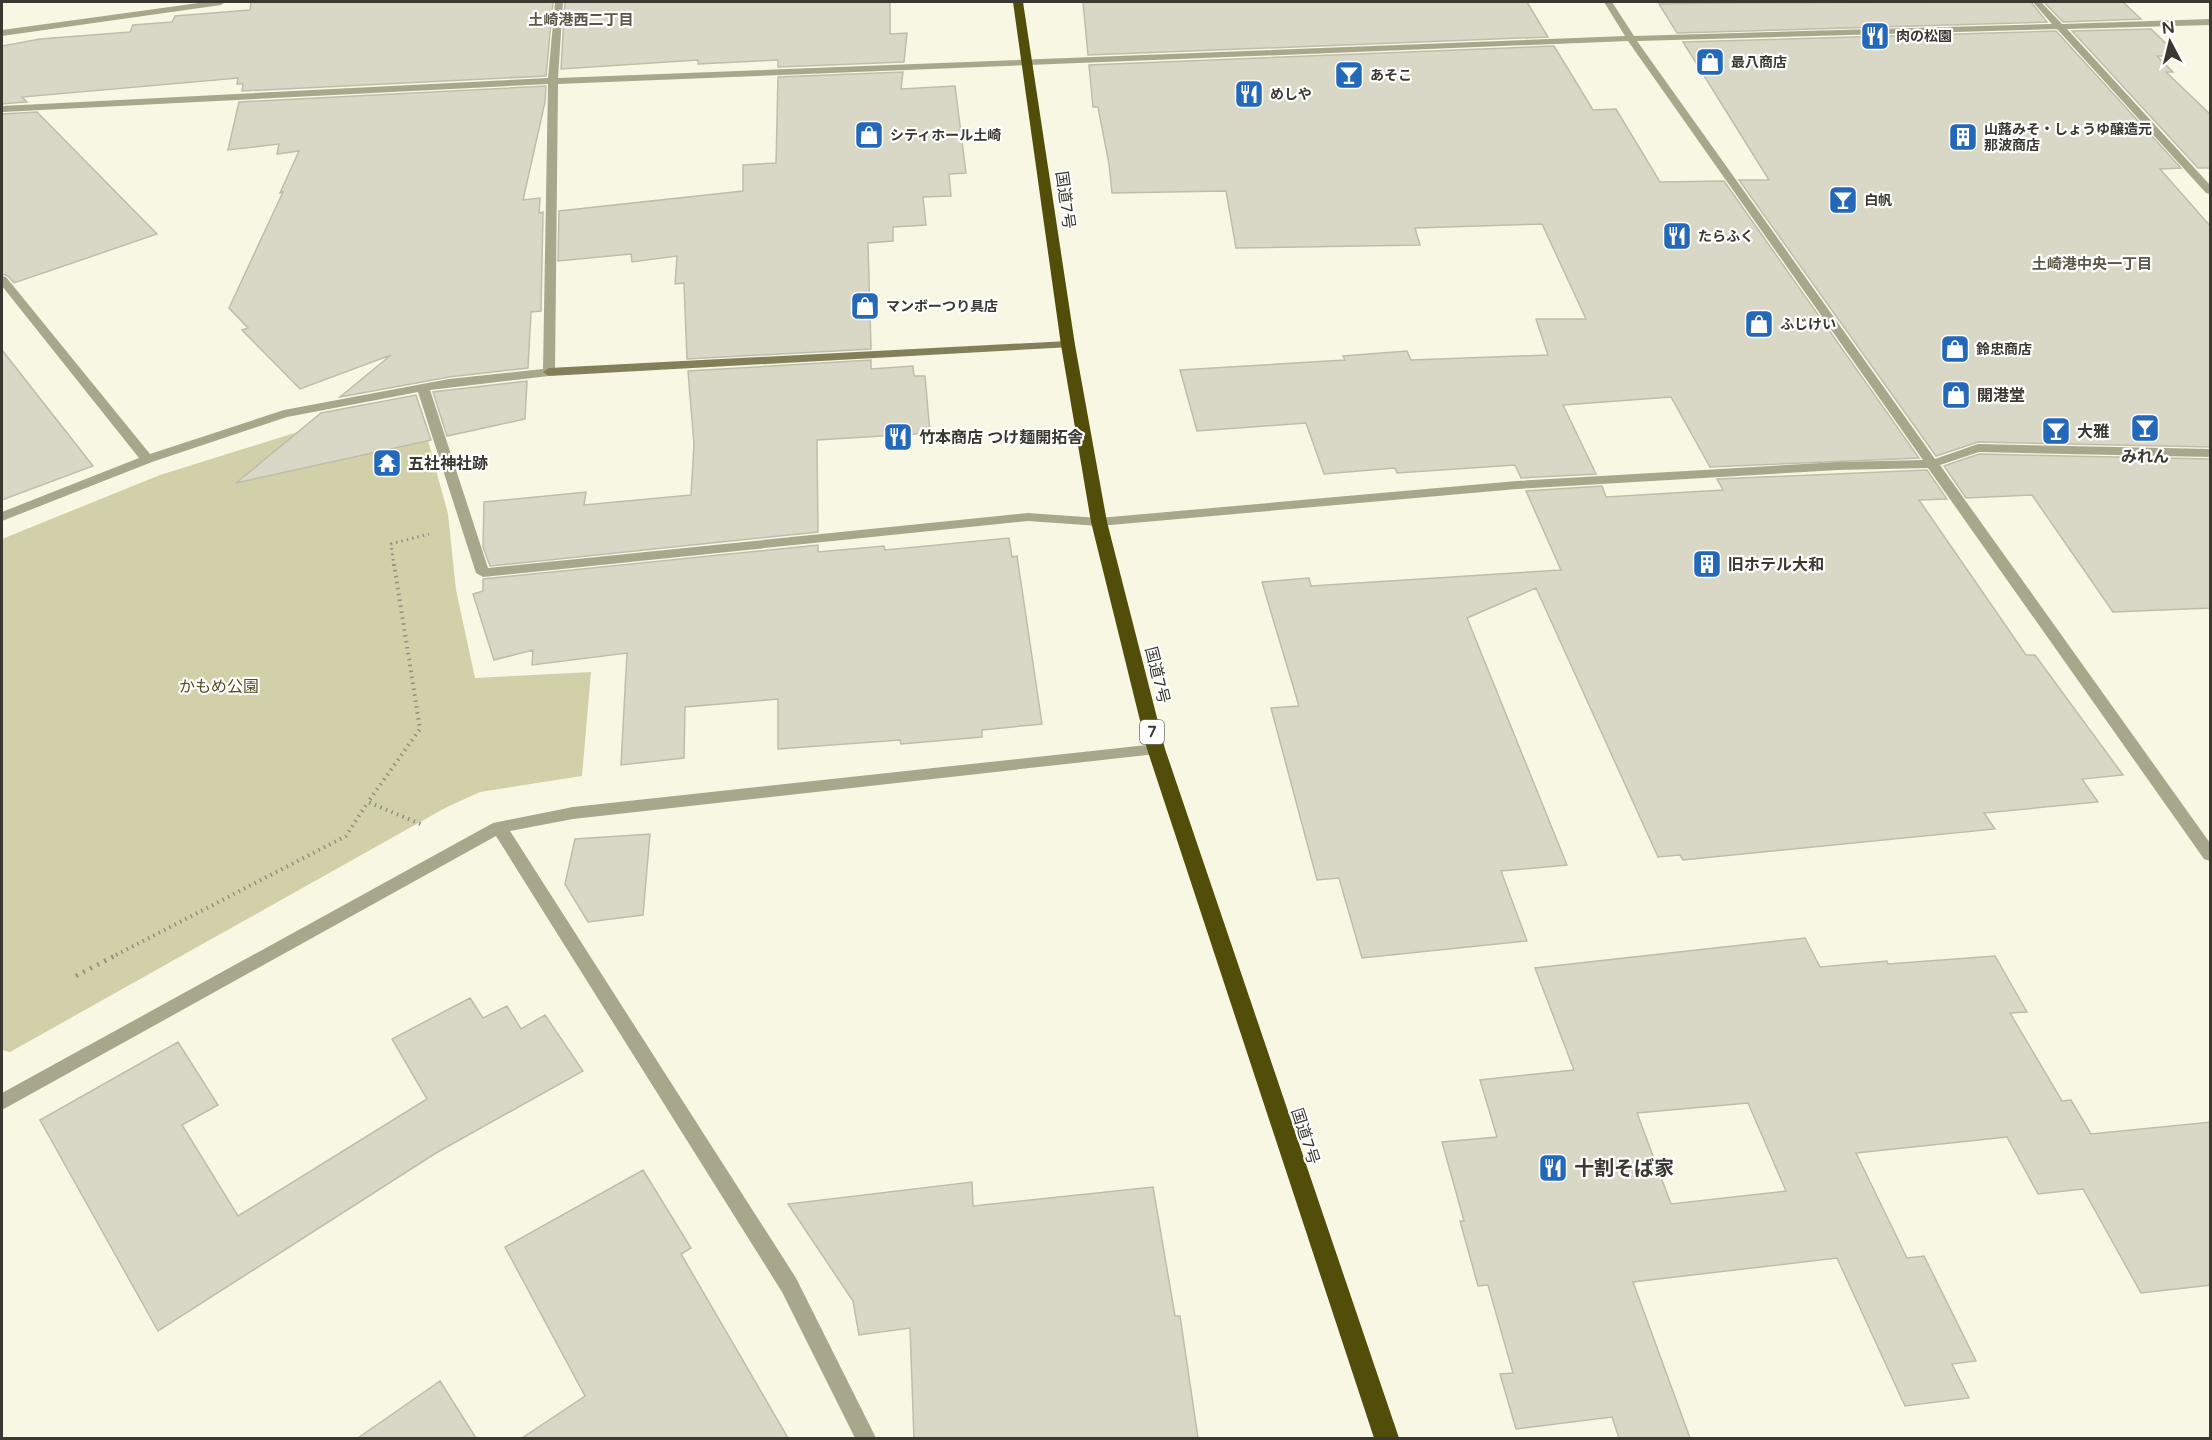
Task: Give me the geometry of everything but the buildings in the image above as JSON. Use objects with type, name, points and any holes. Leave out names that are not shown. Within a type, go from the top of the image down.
[{"type":"highway","name":"国道7号","points":[[1018,2],[1068,345],[1099,522],[1156,749],[1387,1438]]},
{"type":"street","points":[[156,13],[163,2]]},
{"type":"street","points":[[2,33],[221,2]]},
{"type":"street","points":[[549,372],[553,81],[559,2]]},
{"type":"street","points":[[1608,2],[1631,39],[2211,855]]},
{"type":"street","points":[[2037,2],[2211,191]]},
{"type":"street","points":[[2,109],[553,81],[1027,64],[1136,57],[2060,25],[2211,22]]},
{"type":"street","points":[[2,279],[147,459]]},
{"type":"street","points":[[2,517],[147,459],[284,414],[423,388],[549,372],[1068,345]]},
{"type":"street","points":[[423,388],[483,573],[1028,518],[1099,522],[1517,485],[1838,466],[1932,464],[1978,448],[2211,453]]},
{"type":"street","points":[[2,1102],[499,827],[573,813],[1156,749]]},
{"type":"street","points":[[499,827],[789,1285],[866,1438]]},
{"type":"path","points":[[76,976],[346,836],[420,729],[391,544],[467,524]]},
{"type":"path","points":[[368,802],[469,844]]},
{"type":"green space","name":"かもめ公園","points":[[419,407],[448,514],[456,590],[475,678],[591,672],[582,776],[480,792],[445,808],[10,1052],[2,1050],[2,539],[160,475],[317,426]]},
{"type":"place","name":"肉の松園","points":[[1875,36]]},
{"type":"place","name":"最八商店","points":[[1710,62]]},
{"type":"place","name":"あそこ","points":[[1349,75]]},
{"type":"place","name":"めしや","points":[[1249,94]]},
{"type":"place","name":"シティホール土崎","points":[[869,135]]},
{"type":"place","name":"山蕗みそ・しょうゆ醸造元 那波商店","points":[[1963,137]]},
{"type":"place","name":"白帆","points":[[1843,200]]},
{"type":"place","name":"たらふく","points":[[1677,236]]},
{"type":"place","name":"マンボーつり具店","points":[[865,306]]},
{"type":"place","name":"ふじけい","points":[[1759,324]]},
{"type":"place","name":"鈴忠商店","points":[[1955,349]]},
{"type":"place","name":"開港堂","points":[[1956,395]]},
{"type":"place","name":"みれん","points":[[2145,428]]},
{"type":"place","name":"大雅","points":[[2056,431]]},
{"type":"place","name":"竹本商店 つけ麺開拓舎","points":[[898,437]]},
{"type":"place","name":"五社神社跡","points":[[387,463]]},
{"type":"place","name":"旧ホテル大和","points":[[1707,564]]},
{"type":"place","name":"十割そば家","points":[[1553,1168]]},
{"type":"district","name":"土崎港西二丁目","points":[[581,20]]},
{"type":"district","name":"土崎港中央一丁目","points":[[2092,264]]}]
